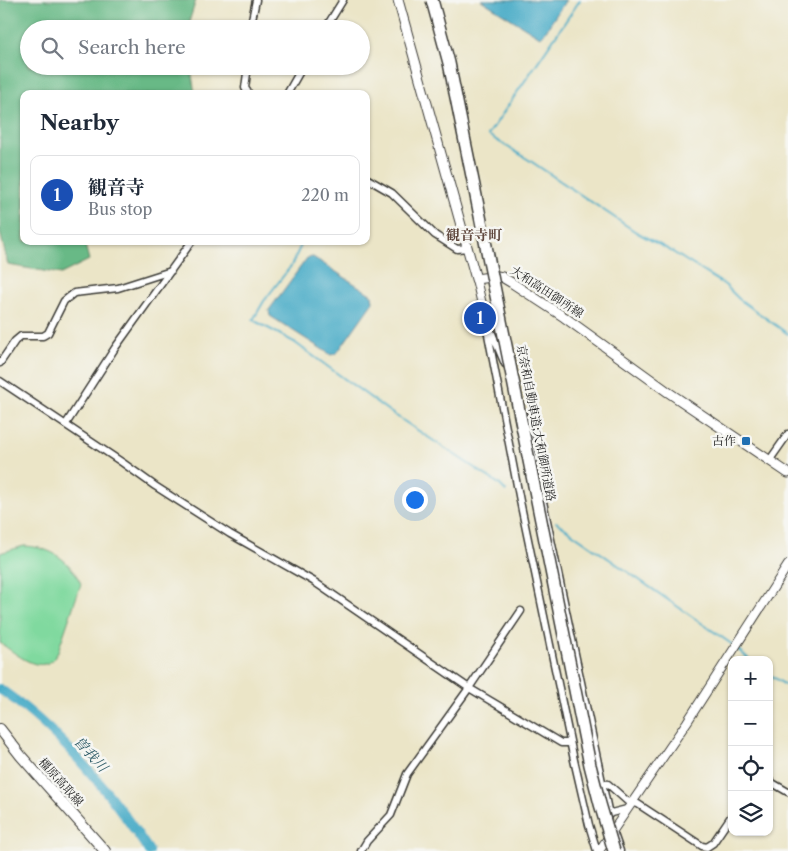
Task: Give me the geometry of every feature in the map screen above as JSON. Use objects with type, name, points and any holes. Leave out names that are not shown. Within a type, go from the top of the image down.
[{"type":"highway","name":"京奈和自動車道;大和御所道路","points":[[432,0],[449,63],[474,181],[590,765],[614,851]]},
{"type":"main road","points":[[398,0],[476,280]]},
{"type":"main road","name":"大和高田御所線","points":[[476,280],[496,276],[512,283],[788,473]]},
{"type":"main road","name":"橿原高取線","points":[[0,729],[20,756],[105,851]]},
{"type":"street","points":[[252,20],[256,0]]},
{"type":"street","points":[[330,20],[343,0]]},
{"type":"street","points":[[246,90],[247,75]]},
{"type":"street","points":[[289,90],[298,75]]},
{"type":"street","points":[[370,180],[392,194],[435,235],[457,250],[468,248]]},
{"type":"street","points":[[66,424],[115,348],[189,245]]},
{"type":"street","points":[[0,362],[15,341],[21,336],[43,336],[48,333],[64,301],[74,294],[118,288],[171,271]]},
{"type":"street","points":[[476,280],[570,742],[588,824],[598,851]]},
{"type":"street","points":[[485,317],[527,420],[602,783],[620,851]]},
{"type":"street","points":[[0,381],[172,497],[230,534],[313,581],[469,688],[561,743],[570,742]]},
{"type":"street","points":[[769,461],[788,434]]},
{"type":"street","points":[[598,851],[687,722],[788,565]]},
{"type":"street","points":[[361,851],[367,841],[391,815],[408,774],[521,610]]},
{"type":"street","points":[[602,783],[608,784],[627,801],[638,804],[708,849],[728,821]]},
{"type":"street","points":[[773,783],[788,792]]},
{"type":"street","points":[[608,810],[611,813],[627,809]]},
{"type":"green space","points":[[0,0],[196,0],[190,20],[20,20],[20,75],[192,75],[194,90],[20,90],[20,245],[85,245],[89,260],[61,274],[8,265],[0,232]]},
{"type":"green space","points":[[24,546],[43,549],[59,556],[71,568],[81,584],[57,654],[51,661],[44,664],[29,662],[0,643],[0,553]]},
{"type":"water","points":[[481,0],[566,0],[540,37]]},
{"type":"water","points":[[313,257],[372,295],[373,302],[337,353],[331,355],[270,316],[269,310],[307,258]]},
{"type":"waterway","points":[[580,0],[488,135],[529,160],[636,232],[671,251],[725,285],[739,299],[788,334]]},
{"type":"waterway","points":[[301,245],[291,266],[264,301],[253,320],[294,342],[390,412],[499,484],[506,491]]},
{"type":"waterway","points":[[556,522],[733,645]]},
{"type":"waterway","points":[[736,648],[745,656]]},
{"type":"waterway","points":[[773,677],[788,687]]},
{"type":"waterway","name":"曽我川","points":[[0,689],[43,723],[82,763],[134,828],[149,851]]},
{"type":"place","name":"観音寺","points":[[480,318]]},
{"type":"place","name":"古作","points":[[746,441]]},
{"type":"district","name":"観音寺町","points":[[474,235]]}]
